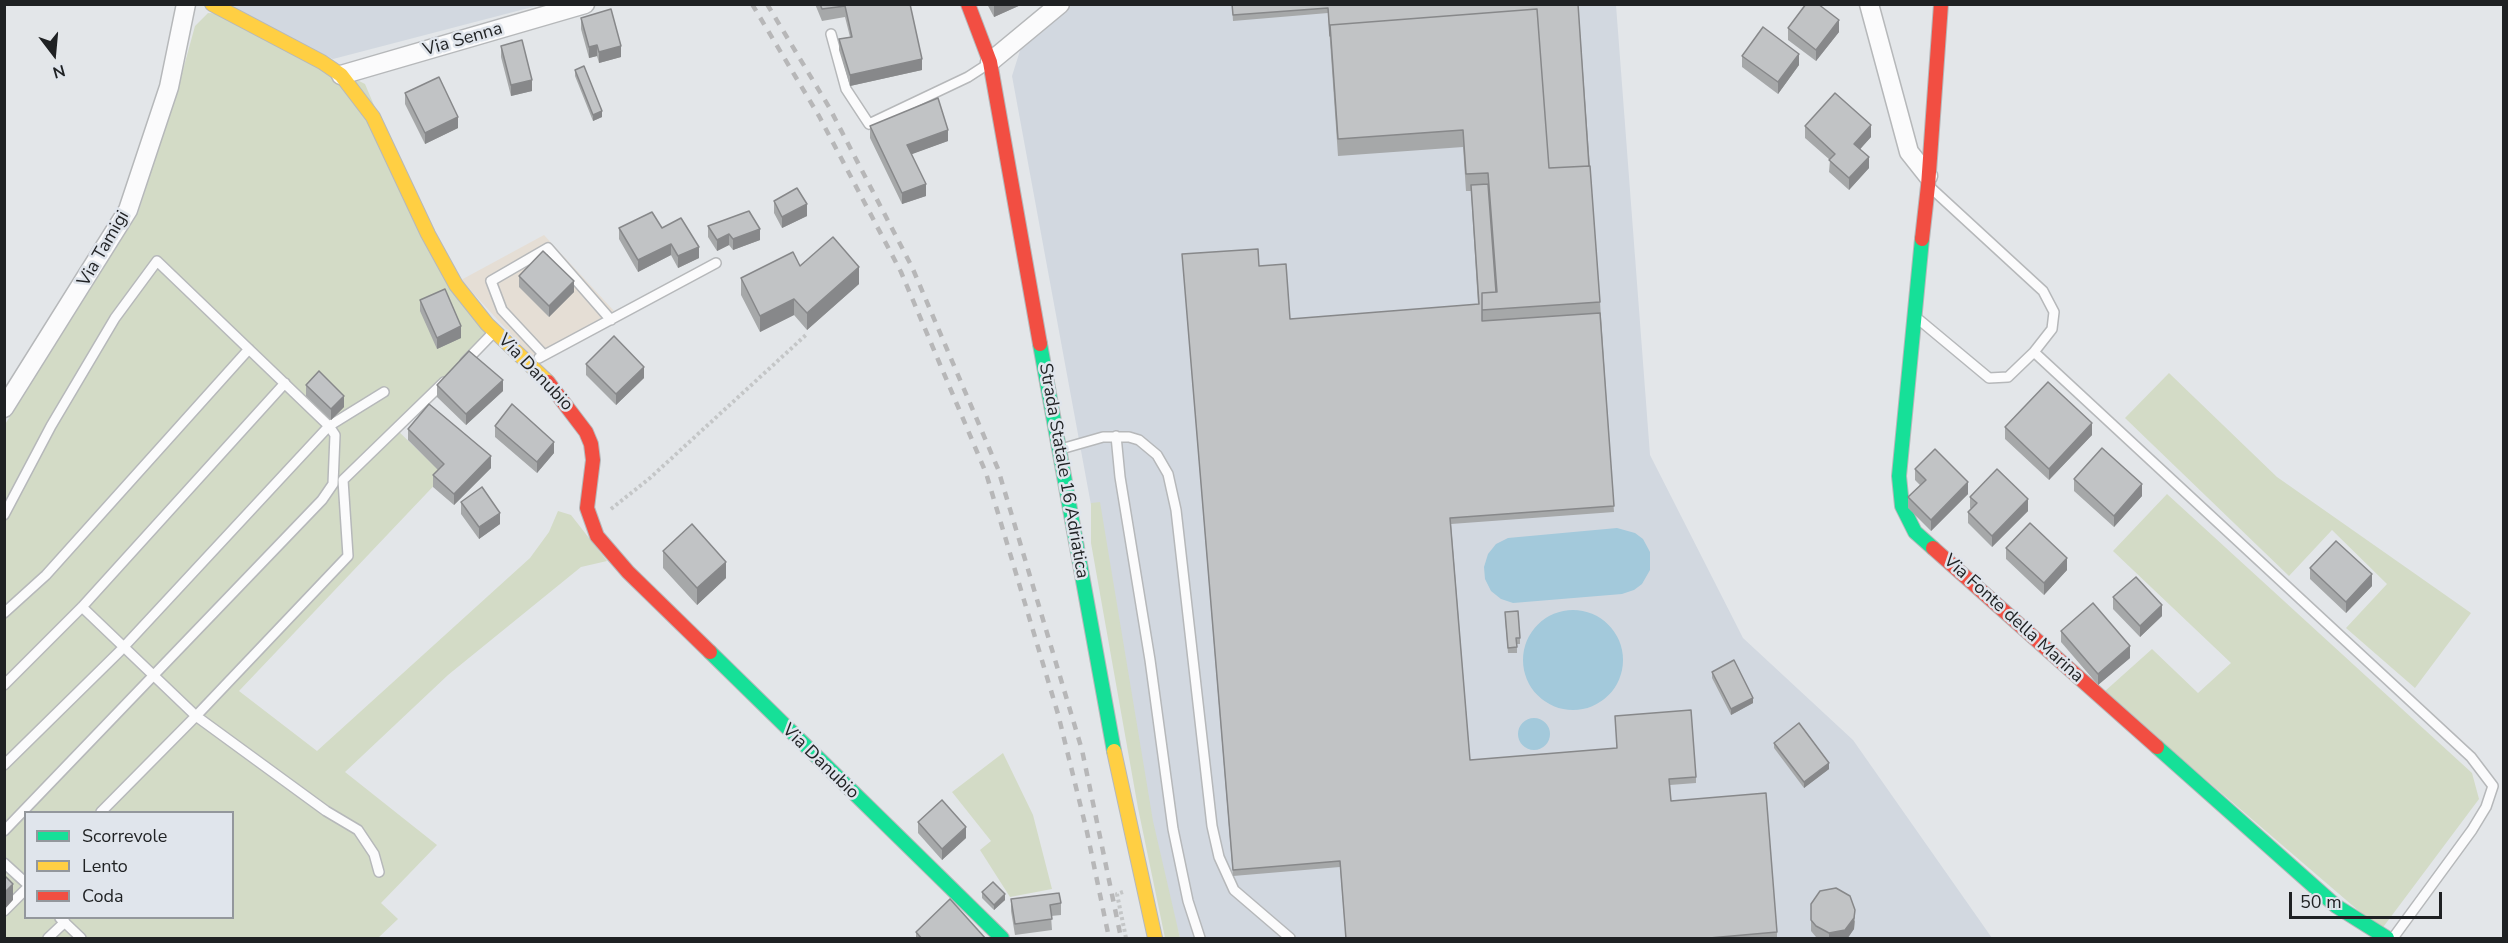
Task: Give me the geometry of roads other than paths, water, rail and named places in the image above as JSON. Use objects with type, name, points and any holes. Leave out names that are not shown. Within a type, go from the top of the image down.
[{"type":"street","name":"Via Tamigi","points":[[4,408],[128,210],[169,87],[186,4]]},
{"type":"street","name":"Via Danubio","points":[[212,4],[322,62],[341,75],[373,117],[428,234],[456,285],[495,331],[567,403],[591,444],[592,480],[586,508],[597,536],[628,572],[1002,939]]},
{"type":"street","name":"Via Senna","points":[[341,75],[585,4]]},
{"type":"street","name":"Strada Statale 16 Adriatica","points":[[969,4],[990,63],[1104,703],[1155,939]]},
{"type":"street","points":[[990,63],[1060,4]]},
{"type":"street","points":[[1869,4],[1909,152],[1928,181]]},
{"type":"street","name":"Via Fonte della Marina","points":[[1941,4],[1928,181],[1913,315],[1899,476],[1902,506],[1915,532],[2336,906],[2387,939]]},
{"type":"lane","points":[[831,34],[846,89],[869,124],[990,63]]},
{"type":"lane","points":[[1913,315],[1989,378],[2008,377],[2034,352],[2052,329],[2054,312],[2043,291],[1928,181]]},
{"type":"lane","points":[[544,355],[502,310],[491,281],[548,249],[611,320]]},
{"type":"lane","points":[[4,515],[51,426],[115,318],[157,261],[329,426],[335,435],[333,484],[322,500],[4,831]]},
{"type":"lane","points":[[529,363],[716,263]]},
{"type":"lane","points":[[103,811],[348,556],[343,480],[495,331]]},
{"type":"lane","points":[[4,614],[46,575],[249,349]]},
{"type":"lane","points":[[2034,352],[2471,757],[2493,786],[2486,807],[2472,830],[2393,939]]},
{"type":"lane","points":[[4,685],[82,607],[285,383]]},
{"type":"lane","points":[[4,765],[124,647],[329,426],[384,392]]},
{"type":"lane","points":[[1116,436],[1120,477],[1150,660],[1173,829],[1188,901],[1200,939]]},
{"type":"lane","points":[[1059,450],[1091,439],[1129,437],[1146,445],[1164,465],[1171,483],[1176,510],[1212,826],[1219,856],[1234,890],[1290,939]]},
{"type":"lane","points":[[82,607],[196,716],[326,811],[358,831],[374,854],[379,872]]},
{"type":"lane","points":[[4,863],[24,881]]},
{"type":"lane","points":[[4,911],[24,891]]},
{"type":"lane","points":[[48,939],[62,920],[81,939]]},
{"type":"water","points":[[1617,528],[1635,533],[1643,539],[1650,552],[1650,570],[1642,584],[1634,590],[1622,594],[1513,603],[1501,599],[1491,591],[1485,579],[1484,567],[1488,554],[1496,544],[1508,538]]},
{"type":"water","points":[[1573,610],[1601,618],[1615,632],[1623,660],[1615,688],[1601,702],[1573,710],[1545,702],[1531,688],[1523,660],[1531,632],[1545,618]]},
{"type":"water","points":[[1534,718],[1545,723],[1550,734],[1545,745],[1534,750],[1523,745],[1518,734],[1523,723]]},
{"type":"railway","points":[[752,4],[819,116],[901,272],[986,473],[1058,714],[1087,832],[1109,938]]},
{"type":"railway","points":[[767,4],[829,107],[912,267],[998,469],[1082,750],[1121,938]]}]
